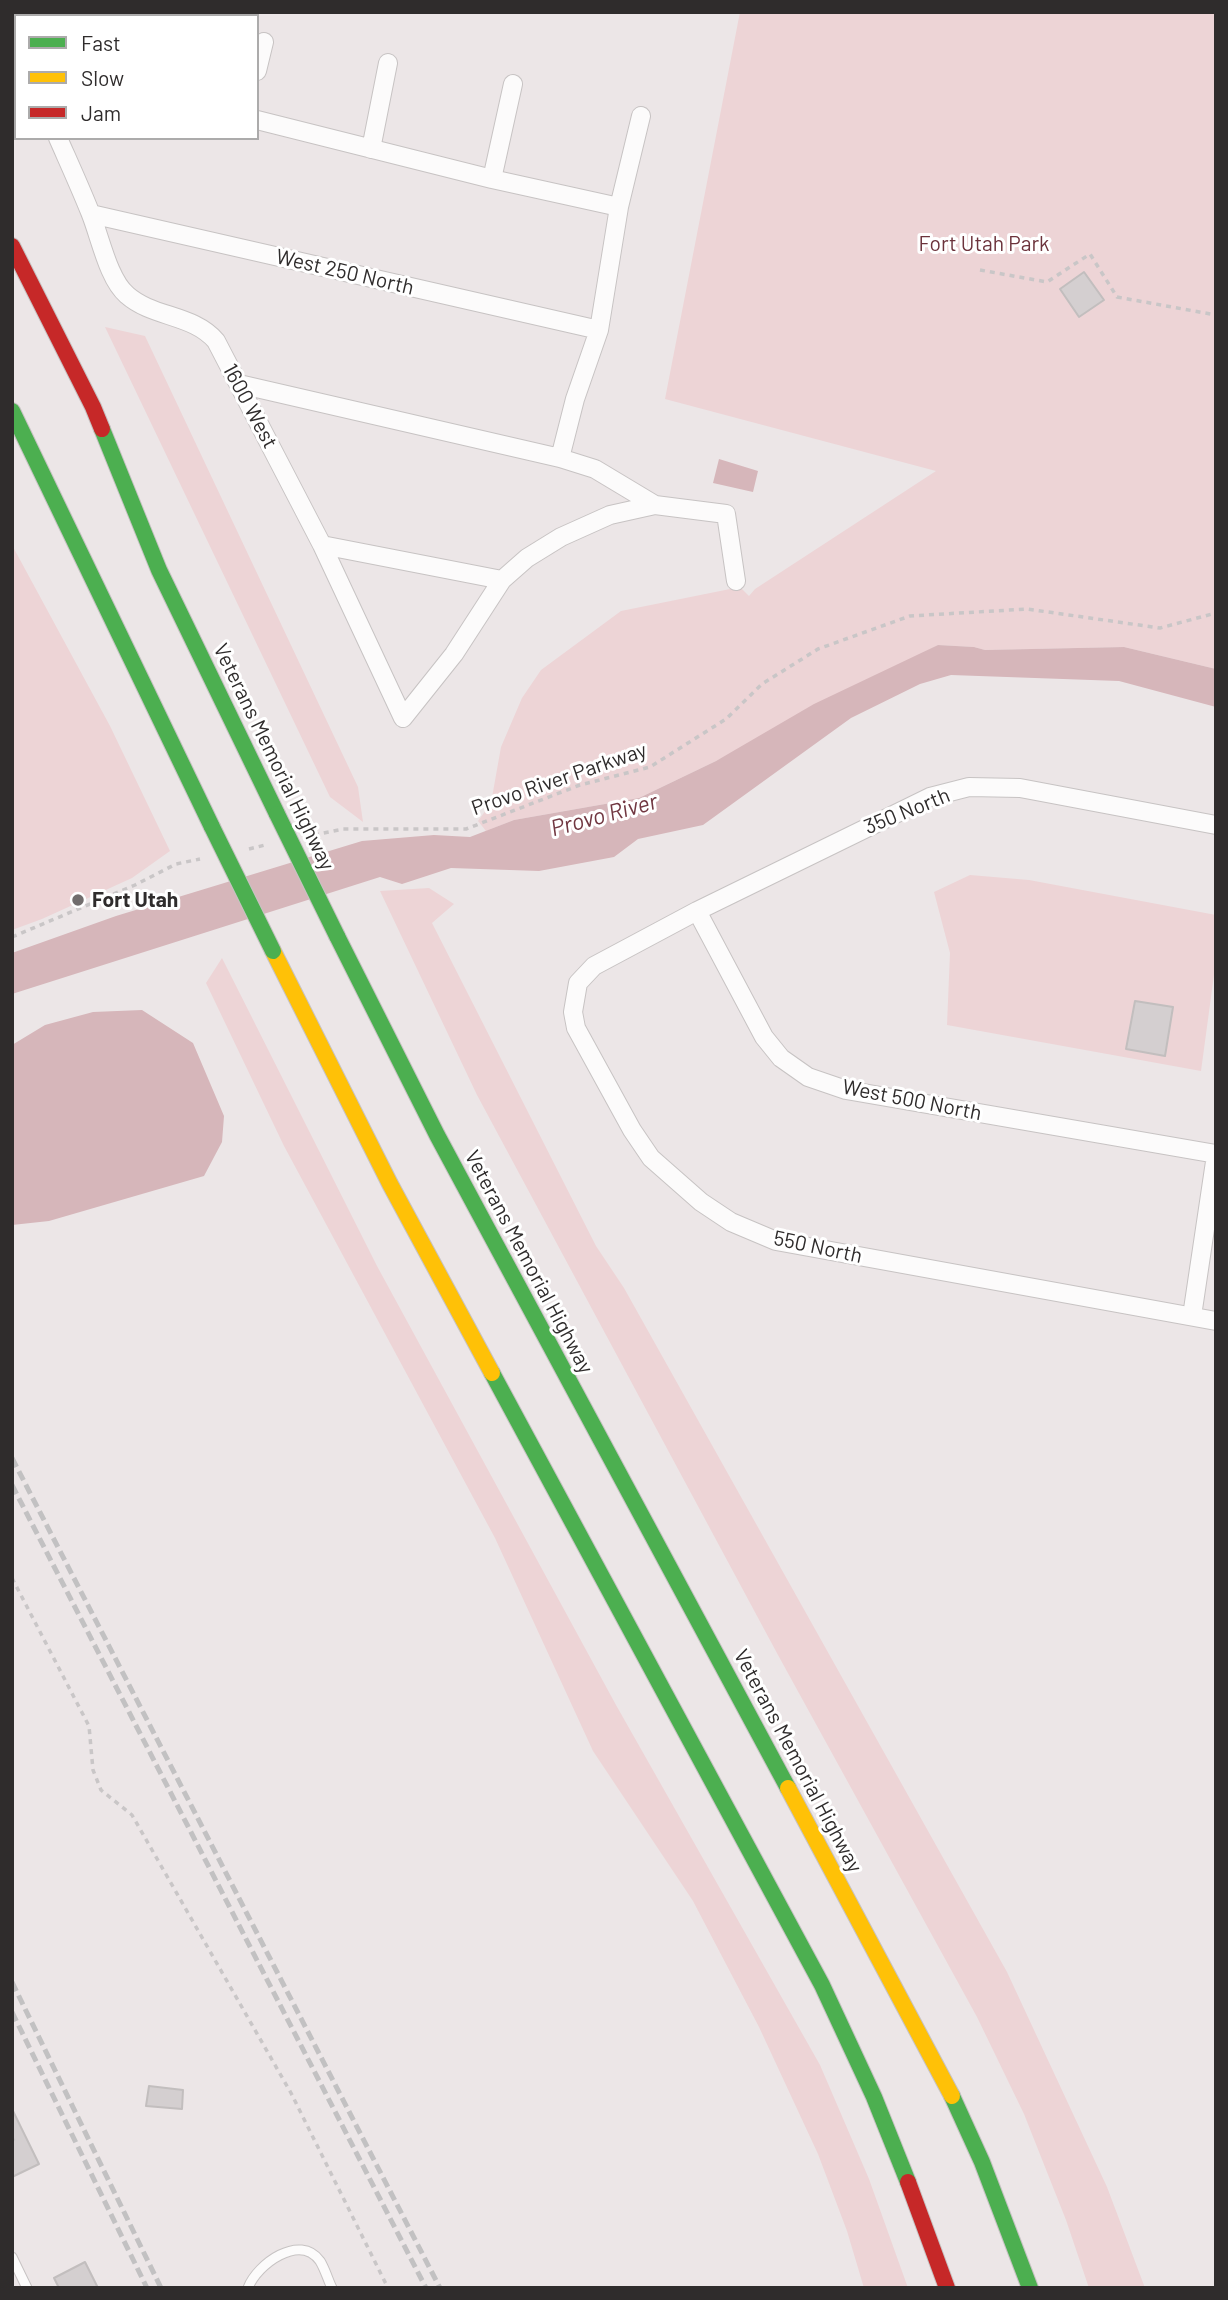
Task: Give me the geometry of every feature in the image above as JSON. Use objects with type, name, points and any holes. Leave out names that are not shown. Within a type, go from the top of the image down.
[{"type":"highway","name":"Veterans Memorial Highway","points":[[12,246],[93,407],[159,570],[337,936],[437,1135],[943,2076],[982,2162],[1030,2288]]},
{"type":"highway","points":[[12,411],[212,827],[390,1184],[822,1985],[866,2075],[890,2133],[947,2288]]},
{"type":"street","points":[[259,63],[264,42]]},
{"type":"street","points":[[370,149],[388,63]]},
{"type":"street","points":[[492,179],[513,84]]},
{"type":"street","points":[[560,458],[575,399],[599,330],[619,207],[641,116]]},
{"type":"street","points":[[259,121],[492,179],[619,207]]},
{"type":"street","name":"1600 West","points":[[59,140],[91,214],[114,279],[124,294],[139,304],[199,326],[209,332],[216,341],[322,545],[403,718],[454,654],[502,580]]},
{"type":"street","name":"West 250 North","points":[[91,214],[599,330]]},
{"type":"street","points":[[239,384],[560,458],[595,469],[655,505]]},
{"type":"street","points":[[322,545],[502,580],[527,558],[561,537],[610,515],[655,505],[726,514],[736,581]]},
{"type":"street","name":"350 North","points":[[697,911],[904,808],[930,797],[969,787],[1020,788],[1216,825]]},
{"type":"street","name":"West 500 North","points":[[697,911],[764,1037],[781,1058],[808,1077],[846,1090],[1216,1154]]},
{"type":"street","name":"550 North","points":[[697,911],[594,966],[578,983],[573,1012],[576,1028],[632,1130],[651,1158],[701,1202],[731,1222],[776,1241],[1216,1321]]},
{"type":"street","points":[[1192,1316],[1216,1154]]},
{"type":"lane","points":[[248,2288],[260,2269],[284,2252],[296,2251],[309,2253],[319,2260],[332,2288]]},
{"type":"lane","points":[[12,2257],[27,2288]]},
{"type":"path","points":[[980,270],[1047,282],[1090,254],[1117,297],[1216,314]]},
{"type":"path","name":"Provo River Parkway","points":[[304,837],[343,829],[466,829],[580,785],[650,766],[726,719],[762,684],[818,649],[910,616],[1027,609],[1160,628],[1216,613]]},
{"type":"path","points":[[240,851],[265,845]]},
{"type":"path","points":[[12,937],[135,885],[176,864],[201,859]]},
{"type":"path","points":[[12,1578],[89,1726],[93,1770],[101,1790],[132,1815],[139,1827],[291,2093],[388,2288]]},
{"type":"green space","name":"Fort Utah Park","points":[[740,12],[1216,12],[1216,669],[1124,647],[985,650],[938,645],[716,761],[639,798],[514,820],[486,831],[478,821],[491,803],[501,747],[522,698],[541,670],[621,611],[740,587],[749,596],[755,589],[936,471],[665,399]]},
{"type":"green space","points":[[105,327],[145,336],[358,787],[363,822],[330,797]]},
{"type":"green space","points":[[12,545],[110,726],[170,851],[132,878],[12,930]]},
{"type":"green space","points":[[970,875],[1029,880],[1216,915],[1216,960],[1201,1071],[947,1025],[950,953],[934,892]]},
{"type":"green space","points":[[429,888],[454,904],[432,923],[596,1246],[624,1288],[1007,1972],[1107,2187],[1145,2288],[1089,2288],[1066,2220],[1024,2114],[977,2017],[778,1655],[477,1095],[380,891]]},
{"type":"green space","points":[[222,958],[377,1266],[616,1705],[820,2065],[869,2179],[908,2288],[864,2288],[847,2231],[818,2154],[759,2027],[693,1901],[593,1751],[495,1538],[284,1146],[206,983]]},
{"type":"water","points":[[719,459],[758,471],[753,492],[713,483]]},
{"type":"water","name":"Provo River","points":[[938,645],[985,650],[1124,647],[1216,669],[1216,707],[1119,681],[951,675],[920,684],[851,718],[703,825],[638,839],[614,857],[539,871],[451,868],[402,884],[380,877],[12,994],[12,953],[116,916],[362,841],[434,835],[470,837],[514,820],[639,798],[716,761],[814,704]]},
{"type":"water","points":[[142,1010],[193,1043],[224,1116],[222,1142],[204,1176],[49,1221],[12,1225],[12,1045],[45,1025],[93,1012]]},
{"type":"building","points":[[1084,272],[1104,300],[1079,317],[1060,289]]},
{"type":"building","points":[[1135,1001],[1173,1007],[1165,1056],[1126,1049]]},
{"type":"building","points":[[149,2086],[183,2090],[182,2109],[146,2106]]},
{"type":"building","points":[[12,2109],[39,2164],[12,2177]]},
{"type":"building","points":[[85,2262],[98,2288],[59,2288],[54,2278]]},
{"type":"railway","points":[[12,1458],[440,2288]]},
{"type":"railway","points":[[12,1485],[426,2288]]},
{"type":"railway","points":[[12,1982],[161,2288]]},
{"type":"railway","points":[[12,2012],[147,2288]]},
{"type":"traffic: fast","points":[[12,411],[212,827]]},
{"type":"traffic: fast","points":[[102,429],[159,570],[277,814]]},
{"type":"traffic: fast","points":[[277,814],[337,936]]},
{"type":"traffic: fast","points":[[212,827],[273,951]]},
{"type":"traffic: fast","points":[[337,936],[437,1135],[788,1788]]},
{"type":"traffic: fast","points":[[492,1373],[822,1985],[874,2097],[908,2182]]},
{"type":"traffic: fast","points":[[952,2096],[982,2162],[1030,2288]]},
{"type":"traffic: slow","points":[[273,951],[390,1184],[492,1373]]},
{"type":"traffic: slow","points":[[788,1788],[952,2096]]},
{"type":"traffic: jam","points":[[12,246],[102,429]]},
{"type":"traffic: jam","points":[[908,2182],[947,2288]]},
{"type":"place","name":"Fort Utah","points":[[78,900]]}]
